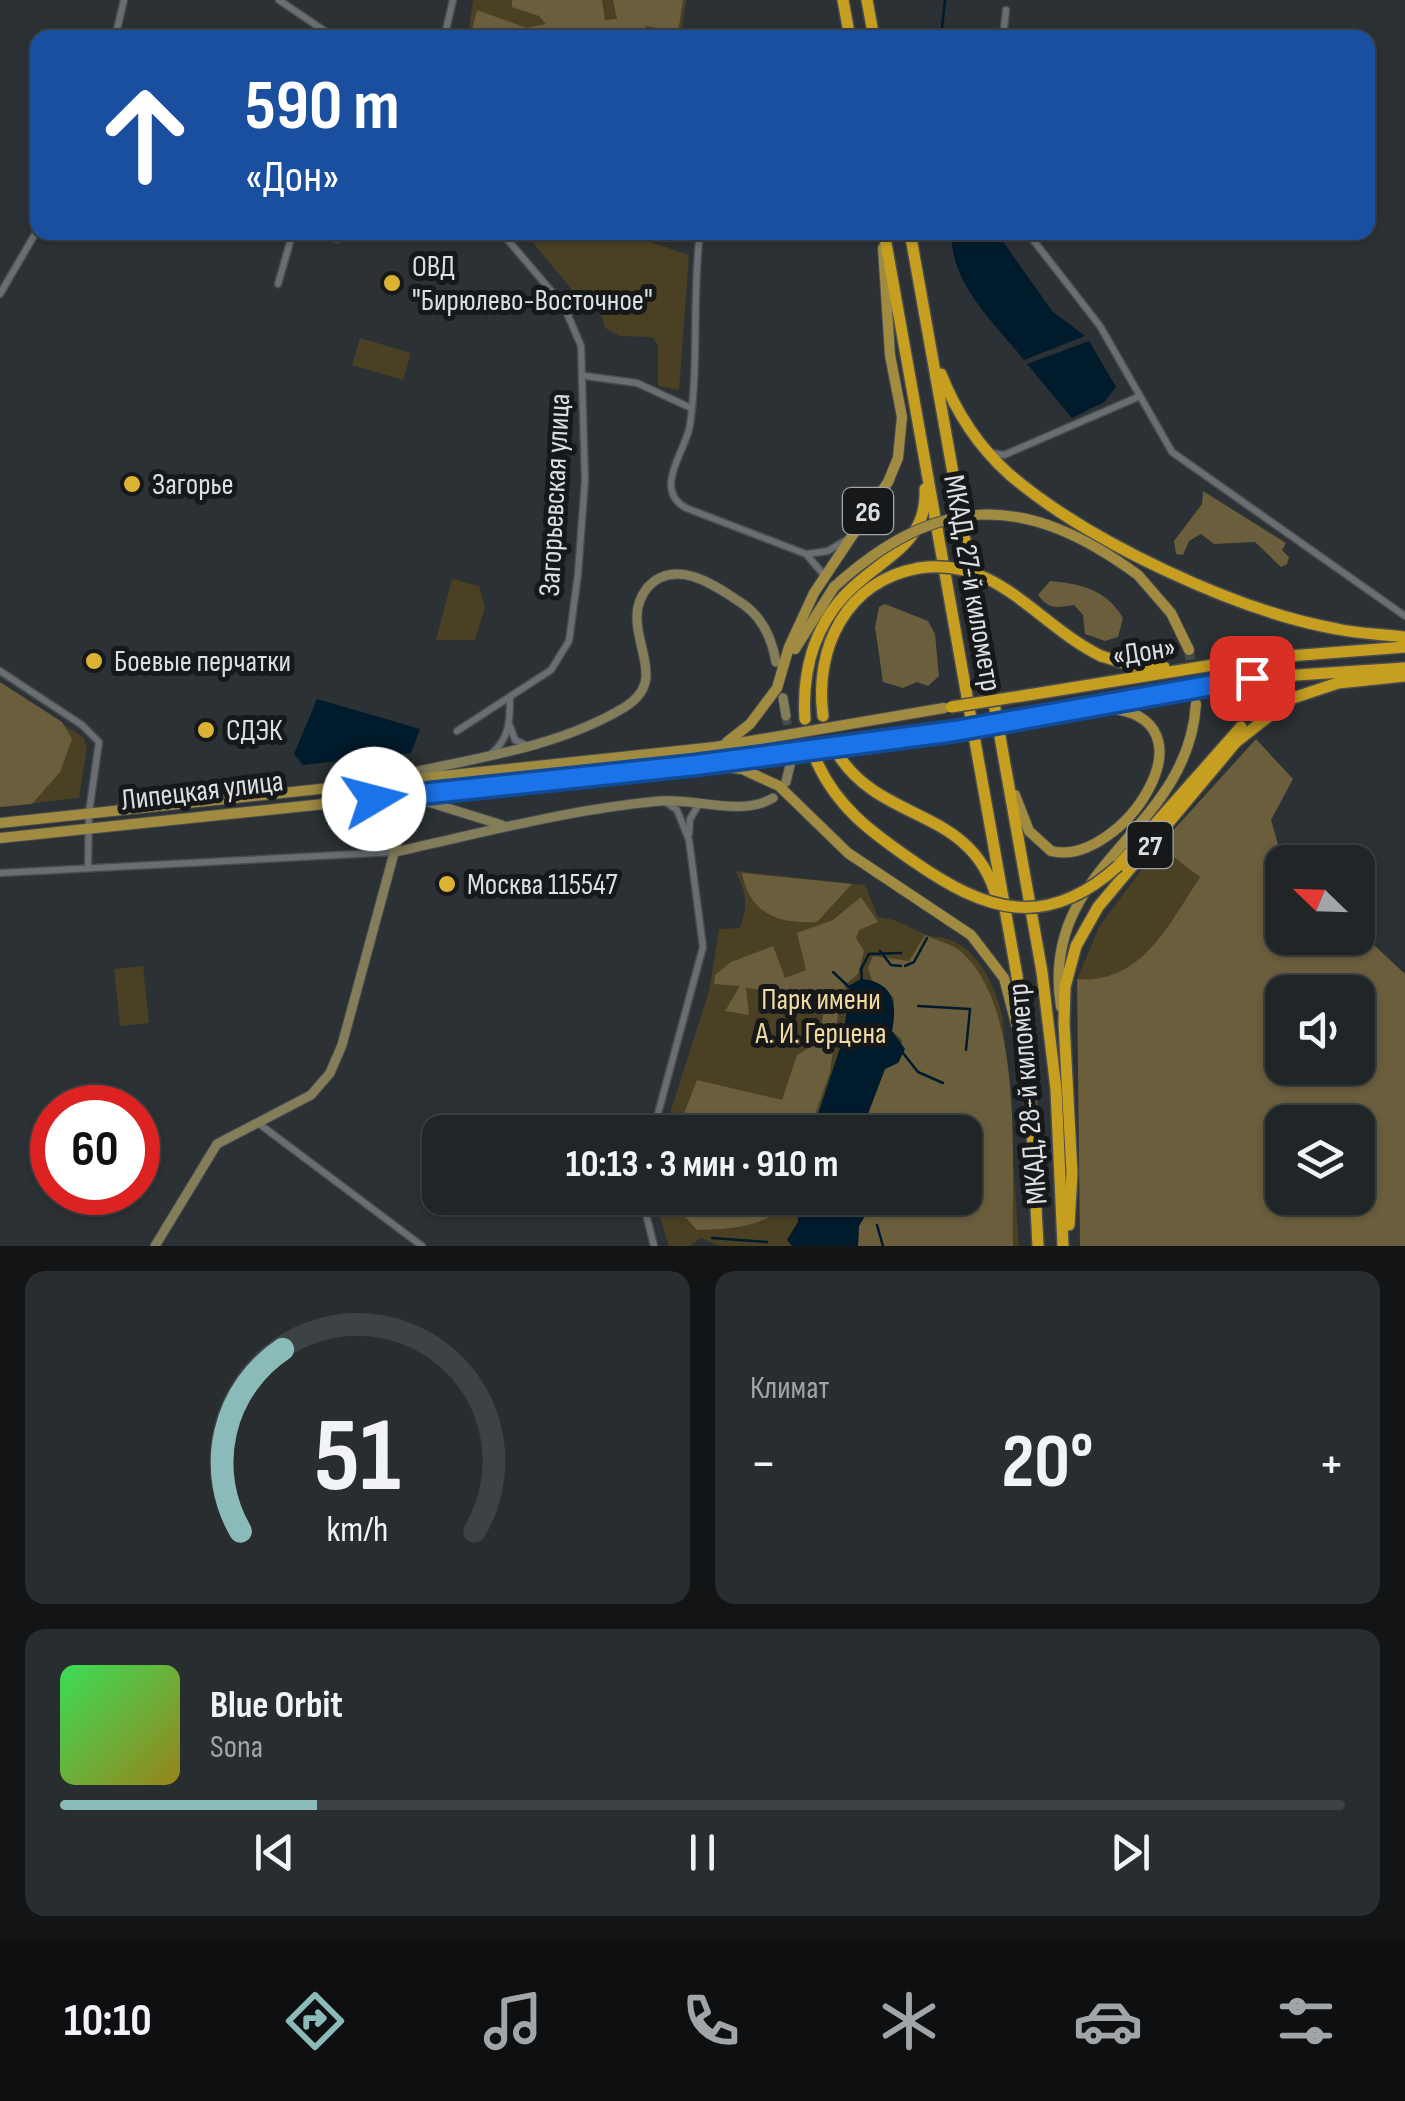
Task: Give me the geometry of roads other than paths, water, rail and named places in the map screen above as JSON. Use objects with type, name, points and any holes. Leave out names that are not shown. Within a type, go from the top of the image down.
[{"type":"highway","points":[[844,0],[849,30]]},
{"type":"highway","points":[[867,0],[873,30]]},
{"type":"highway","name":"МКАД, 27-й километр","points":[[885,240],[1011,942]]},
{"type":"highway","name":"МКАД, 27-й километр","points":[[911,240],[1036,938]]},
{"type":"highway","points":[[928,335],[950,396],[987,452],[1049,502],[1185,578],[1304,622],[1405,637]]},
{"type":"highway","points":[[805,720],[808,664],[830,614],[852,588],[908,544],[918,530],[926,500],[923,444]]},
{"type":"highway","points":[[823,716],[822,664],[840,620],[873,586],[919,568],[963,569],[1000,582],[1100,656],[1134,666],[1198,667]]},
{"type":"highway","name":"«Дон»","points":[[947,707],[1198,667],[1405,647]]},
{"type":"highway","name":"«Дон»","points":[[951,731],[1252,678],[1405,672]]},
{"type":"highway","name":"27","points":[[815,758],[830,788],[853,817],[963,894],[1019,908],[1074,898],[1118,866],[1222,744],[1267,709],[1338,683],[1405,672]]},
{"type":"highway","name":"27","points":[[1066,1246],[1072,1173],[1064,1022],[1069,967],[1098,907],[1236,742],[1291,699]]},
{"type":"highway","points":[[839,756],[868,788],[944,824],[974,854],[994,890],[1017,976]]},
{"type":"highway","name":"МКАД, 28-й километр","points":[[1036,938],[1057,1102],[1066,1246]]},
{"type":"highway","name":"МКАД, 28-й километр","points":[[1011,942],[1030,1091],[1038,1246]]},
{"type":"main road","name":"26","points":[[714,746],[738,736],[780,693],[796,629],[824,575],[888,482],[900,448],[902,418],[884,298],[884,240]]},
{"type":"main road","points":[[780,693],[810,620],[834,587],[901,535],[934,521],[976,514],[1010,516],[1054,528],[1138,575],[1172,614],[1189,650]]},
{"type":"main road","points":[[1064,1022],[1057,965],[1067,922],[1091,880],[1170,788],[1190,746],[1196,704]]},
{"type":"main road","name":"Липецкая улица","points":[[0,823],[714,746],[947,707]]},
{"type":"main road","points":[[1010,779],[1029,832],[1043,846],[1071,854],[1094,847],[1146,792],[1162,760],[1158,739],[1146,723],[1129,712],[1098,708]]},
{"type":"main road","name":"Липецкая улица","points":[[0,838],[696,765],[951,731]]},
{"type":"main road","points":[[696,765],[742,769],[778,786],[848,853],[982,945],[1004,978],[1030,1091]]},
{"type":"street","points":[[117,30],[124,0]]},
{"type":"street","points":[[279,0],[323,30]]},
{"type":"street","points":[[446,30],[453,0]]},
{"type":"street","points":[[1003,30],[1006,10]]},
{"type":"street","points":[[0,294],[32,240]]},
{"type":"street","points":[[278,284],[291,240]]},
{"type":"street","name":"Загорьевская улица","points":[[457,731],[551,670],[570,634],[585,480],[585,376],[581,346],[564,306],[508,240]]},
{"type":"street","points":[[700,240],[688,434],[671,478],[676,501],[806,554],[818,562],[824,575]]},
{"type":"street","points":[[1034,240],[1100,326],[1159,436],[1189,467],[1405,616]]},
{"type":"street","points":[[585,376],[637,383],[690,408]]},
{"type":"street","points":[[987,452],[1004,455],[1138,397]]},
{"type":"street","points":[[806,554],[828,551],[846,540]]},
{"type":"street","points":[[366,783],[528,746],[624,708],[640,694],[646,678],[637,609],[646,590],[662,577],[690,574],[750,609],[766,629],[776,662]]},
{"type":"street","points":[[0,671],[100,742],[89,812],[88,867]]},
{"type":"street","points":[[780,693],[786,716]]},
{"type":"street","points":[[487,756],[502,744],[509,725],[510,697]]},
{"type":"street","points":[[509,725],[515,740],[528,746]]},
{"type":"street","points":[[786,782],[792,757]]},
{"type":"street","points":[[403,795],[490,824],[524,824]]},
{"type":"street","points":[[0,872],[395,852],[524,824],[662,801],[706,801],[748,807],[773,798]]},
{"type":"street","points":[[155,1246],[217,1144],[311,1095],[330,1073],[342,1045],[402,815],[393,804],[374,799]]},
{"type":"street","points":[[662,801],[677,810],[689,840]]},
{"type":"street","points":[[658,1115],[703,947],[689,840],[692,812],[706,801]]},
{"type":"street","points":[[131,809],[124,816],[132,824]]},
{"type":"street","points":[[258,1122],[264,1132],[422,1246]]},
{"type":"street","points":[[646,1215],[654,1246]]},
{"type":"water","points":[[952,240],[1002,240],[1052,311],[1085,336],[1024,360],[976,301],[953,251]]},
{"type":"water","points":[[1089,341],[1116,387],[1104,402],[1072,418],[1027,364]]},
{"type":"water","points":[[317,699],[420,729],[411,753],[303,765],[294,754]]},
{"type":"water","points":[[861,979],[887,990],[894,1012],[892,1031],[905,1049],[898,1063],[885,1069],[867,1115],[818,1115],[843,1039],[850,985]]},
{"type":"water","points":[[798,1215],[866,1215],[859,1226],[858,1246],[792,1246],[787,1240]]},
{"type":"waterway","points":[[942,30],[945,0]]},
{"type":"waterway","points":[[905,966],[914,962],[927,938]]},
{"type":"waterway","points":[[880,951],[891,965],[901,966]]},
{"type":"waterway","points":[[862,981],[861,969],[869,954],[901,953]]},
{"type":"waterway","points":[[833,972],[849,987]]},
{"type":"waterway","points":[[918,1006],[970,1009],[966,1050]]},
{"type":"waterway","points":[[903,1053],[918,1072],[943,1083]]},
{"type":"waterway","points":[[877,1225],[883,1246]]},
{"type":"waterway","points":[[712,1238],[767,1242]]},
{"type":"tunnel","points":[[1189,650],[1196,704]]},
{"type":"tunnel","points":[[786,716],[792,757]]},
{"type":"place","name":"ОВД \"Бирюлево-Восточное\"","points":[[392,283]]},
{"type":"place","name":"Загорье","points":[[132,484]]},
{"type":"place","name":"Боевые перчатки","points":[[94,661]]},
{"type":"place","name":"СДЭК","points":[[206,730]]},
{"type":"place","name":"Москва 115547","points":[[447,884]]},
{"type":"park label","name":"Парк имени А. И. Герцена","points":[[821,1016]]}]
